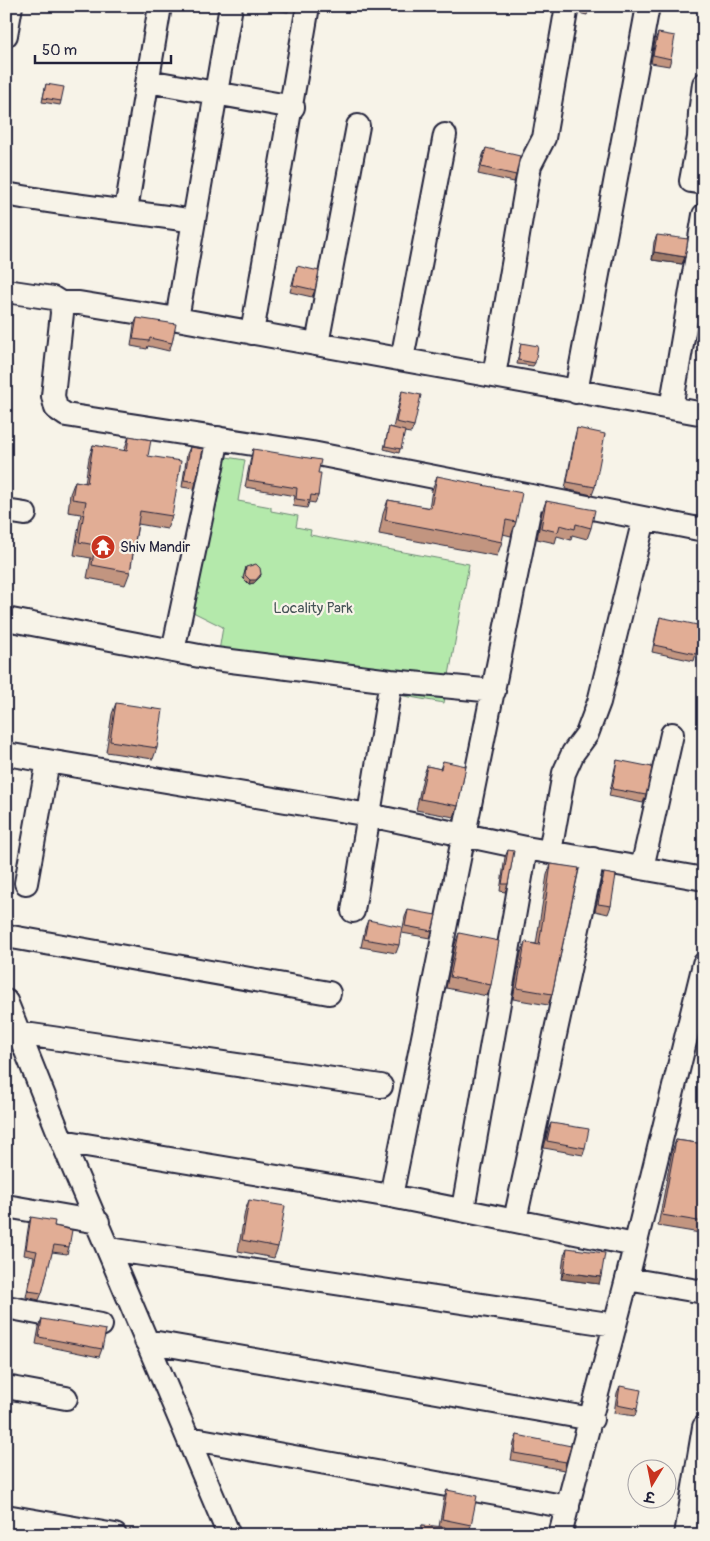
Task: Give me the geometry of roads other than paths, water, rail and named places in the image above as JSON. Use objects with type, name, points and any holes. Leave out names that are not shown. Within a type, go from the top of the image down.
[{"type":"street","points":[[6,35],[12,6]]},
{"type":"street","points":[[126,210],[160,6]]},
{"type":"street","points":[[177,319],[231,6]]},
{"type":"street","points":[[252,333],[293,107],[308,6]]},
{"type":"street","points":[[494,376],[530,165],[544,138],[567,6]]},
{"type":"street","points":[[576,392],[648,6]]},
{"type":"street","points":[[148,81],[293,107]]},
{"type":"street","points":[[704,84],[699,138],[691,181],[704,183]]},
{"type":"street","points":[[317,344],[358,126]]},
{"type":"street","points":[[402,359],[445,135]]},
{"type":"street","points":[[6,194],[55,204],[126,210],[193,221]]},
{"type":"street","points":[[670,408],[704,215]]},
{"type":"street","points":[[6,291],[53,298],[61,303],[79,302],[704,414]]},
{"type":"street","points":[[61,303],[62,313],[53,396],[56,408],[66,415],[312,453],[704,530]]},
{"type":"street","points":[[173,651],[218,438]]},
{"type":"street","points":[[391,1196],[532,497]]},
{"type":"street","points":[[550,852],[564,772],[573,752],[586,734],[599,702],[644,519]]},
{"type":"street","points":[[6,619],[247,664],[494,691]]},
{"type":"street","points":[[353,911],[392,681]]},
{"type":"street","points":[[642,868],[672,734]]},
{"type":"street","points":[[6,754],[369,815],[526,848],[704,879]]},
{"type":"street","points":[[26,883],[48,762]]},
{"type":"street","points":[[463,1210],[526,848]]},
{"type":"street","points":[[515,1220],[593,859]]},
{"type":"street","points":[[6,936],[329,993]]},
{"type":"street","points":[[560,1535],[592,1419],[704,964]]},
{"type":"street","points":[[6,1001],[62,1142],[98,1222],[146,1341],[229,1535]]},
{"type":"street","points":[[18,1033],[381,1086]]},
{"type":"street","points":[[62,1142],[391,1196],[635,1245]]},
{"type":"street","points":[[6,1206],[98,1222]]},
{"type":"street","points":[[109,1249],[615,1325]]},
{"type":"street","points":[[627,1279],[704,1292]]},
{"type":"street","points":[[6,1307],[101,1325]]},
{"type":"street","points":[[146,1341],[592,1419]]},
{"type":"street","points":[[6,1386],[66,1398]]},
{"type":"street","points":[[686,1535],[704,1426]]},
{"type":"street","points":[[189,1438],[568,1507]]},
{"type":"street","points":[[6,1516],[115,1535]]},
{"type":"place","name":"Shiv Mandir","points":[[103,547]]},
{"type":"park label","name":"Locality Park","points":[[313,608]]}]
